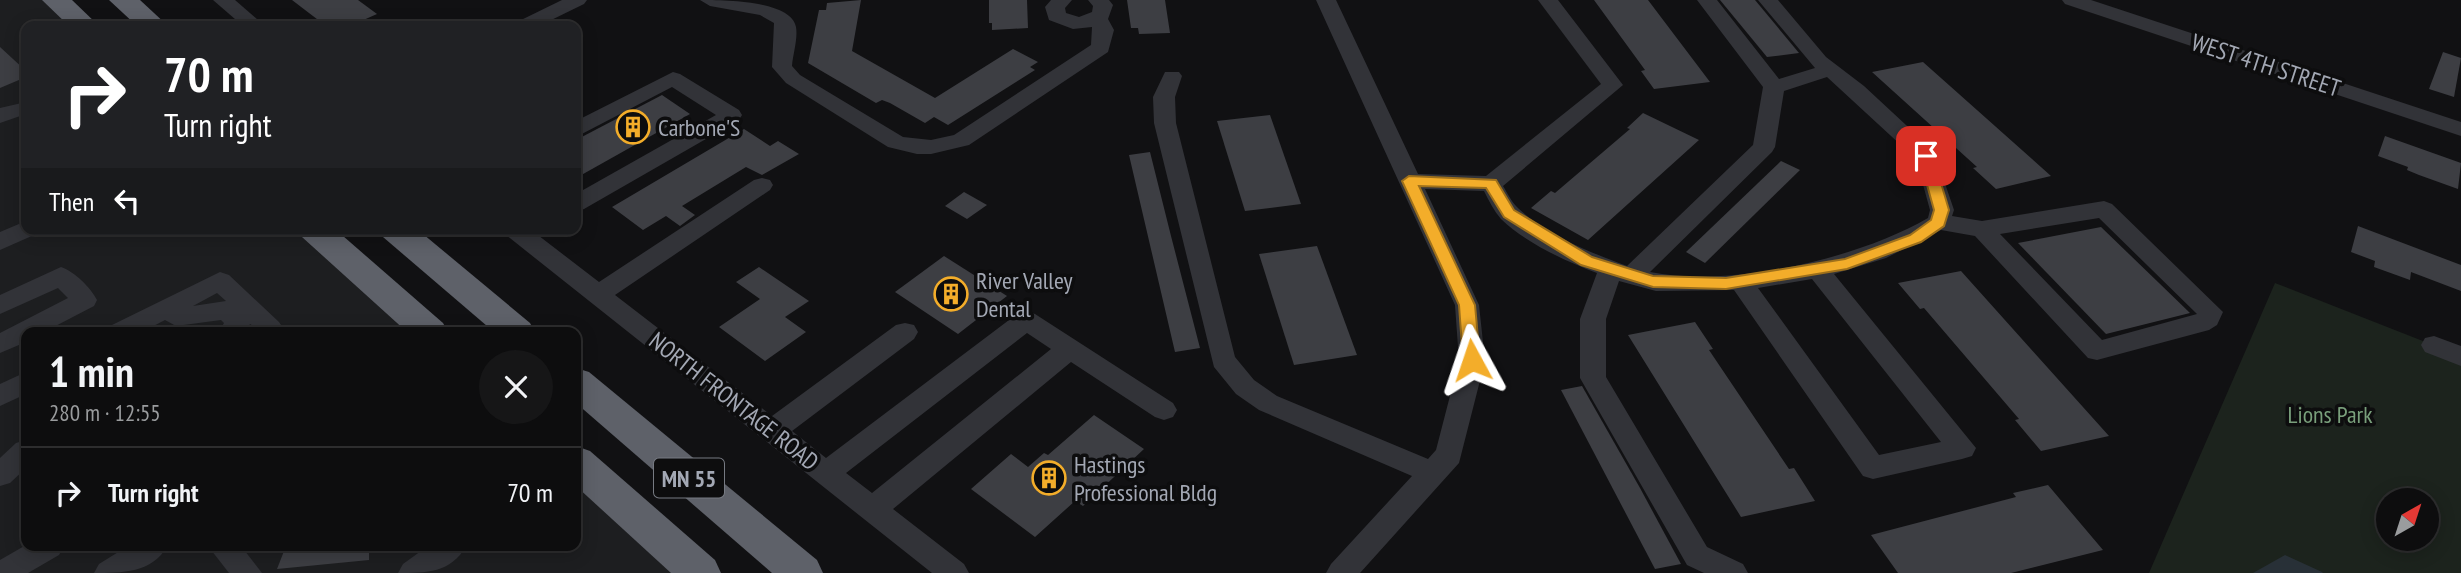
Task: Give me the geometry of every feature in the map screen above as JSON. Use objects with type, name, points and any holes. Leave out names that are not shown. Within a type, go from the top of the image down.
[{"type":"highway","points":[[56,0],[79,21]]},
{"type":"highway","points":[[123,0],[148,21]]},
{"type":"highway","points":[[321,235],[424,327]]},
{"type":"highway","points":[[402,235],[511,327]]},
{"type":"highway","name":"MN 55","points":[[581,386],[802,573]]},
{"type":"highway","name":"MN 55","points":[[581,466],[701,573]]},
{"type":"street","points":[[223,0],[249,21]]},
{"type":"street","points":[[534,21],[577,0]]},
{"type":"street","points":[[710,0],[776,14],[786,26],[782,61],[785,72],[808,90],[896,142],[917,147],[931,147],[961,140],[1101,48],[1104,30],[1098,9],[1076,23],[1061,20],[1054,12],[1062,0]]},
{"type":"street","points":[[1326,0],[1467,305],[1472,360],[1449,455],[1341,573]]},
{"type":"street","points":[[1409,181],[1491,184],[1613,85],[1548,0]]},
{"type":"street","points":[[1707,0],[1774,87],[1764,147],[1622,272],[1593,319],[1593,378],[1697,556],[1733,573]]},
{"type":"street","points":[[1491,184],[1509,213],[1587,261],[1653,282],[1726,284],[1847,264],[1916,238],[1938,222],[1942,210],[1926,156],[1857,91],[1819,61],[1768,0]]},
{"type":"street","name":"WEST 4TH STREET","points":[[2072,0],[2461,129]]},
{"type":"street","points":[[1774,87],[1829,69]]},
{"type":"street","points":[[1172,76],[1164,97],[1166,123],[1223,360],[1245,387],[1268,403],[1433,473]]},
{"type":"street","points":[[581,127],[673,78],[731,115],[581,201]]},
{"type":"street","points":[[0,116],[21,108]]},
{"type":"street","points":[[598,295],[645,261],[762,186]]},
{"type":"street","points":[[1938,222],[1982,229],[2104,209],[2211,312],[2208,319],[2200,324],[2097,351],[1982,229]]},
{"type":"street","points":[[0,242],[21,232]]},
{"type":"street","name":"NORTH FRONTAGE ROAD","points":[[528,235],[598,295],[954,573]]},
{"type":"street","points":[[1740,281],[1874,468],[1962,448],[1817,269]]},
{"type":"street","points":[[0,305],[61,276],[85,300],[33,327]]},
{"type":"street","points":[[131,327],[220,281],[269,327]]},
{"type":"street","points":[[152,327],[176,317],[227,310],[238,323],[235,327]]},
{"type":"street","points":[[176,317],[197,327]]},
{"type":"street","points":[[826,473],[1026,320],[1164,410]]},
{"type":"street","points":[[772,431],[905,332]]},
{"type":"street","points":[[0,344],[21,333]]},
{"type":"street","points":[[2434,345],[2461,356]]},
{"type":"street","points":[[872,509],[1069,349]]},
{"type":"street","points":[[0,477],[21,456]]},
{"type":"street","points":[[0,477],[21,467]]},
{"type":"street","points":[[3,573],[40,551]]},
{"type":"street","points":[[111,572],[144,551]]},
{"type":"street","points":[[227,551],[247,573]]},
{"type":"street","points":[[413,573],[445,551]]},
{"type":"shaded area","points":[[0,0],[56,0],[79,21],[21,21],[21,235],[321,235],[424,327],[21,327],[21,551],[581,551],[581,466],[700,573],[0,573]]},
{"type":"shaded area","points":[[2285,555],[2322,572],[2323,573],[2253,573]]},
{"type":"green space","name":"Lions Park","points":[[2275,283],[2461,356],[2461,573],[2149,573]]},
{"type":"building","points":[[292,0],[358,0],[377,14],[361,21],[319,21]]},
{"type":"building","points":[[861,0],[852,51],[935,98],[1013,49],[1038,62],[1030,67],[1035,70],[948,125],[934,117],[925,123],[890,103],[882,100],[876,103],[808,63],[819,10],[826,10],[827,3]]},
{"type":"building","points":[[989,0],[1027,0],[1028,28],[992,30],[992,23],[989,23]]},
{"type":"building","points":[[1127,0],[1165,0],[1170,33],[1139,34],[1138,28],[1131,28]]},
{"type":"building","points":[[1594,0],[1648,0],[1710,82],[1654,89],[1641,71],[1645,70]]},
{"type":"building","points":[[1720,0],[1755,0],[1799,53],[1767,57]]},
{"type":"building","points":[[0,47],[21,66],[21,79],[0,88]]},
{"type":"building","points":[[2443,52],[2461,58],[2454,97],[2429,89]]},
{"type":"building","points":[[1923,62],[2051,176],[1996,189],[1973,168],[1977,167],[1872,72]]},
{"type":"building","name":"Carbone'S","points":[[662,95],[690,114],[581,175],[581,137]]},
{"type":"building","points":[[1643,113],[1699,140],[1588,240],[1531,208],[1551,191],[1555,193],[1630,129],[1627,128]]},
{"type":"building","points":[[1270,115],[1301,204],[1245,211],[1217,121]]},
{"type":"building","points":[[744,129],[770,146],[778,141],[799,154],[762,175],[746,167],[682,206],[695,215],[680,226],[666,216],[643,230],[612,207]]},
{"type":"building","points":[[2385,136],[2461,163],[2458,189],[2378,156]]},
{"type":"building","points":[[1150,152],[1200,348],[1175,352],[1129,155]]},
{"type":"building","points":[[1781,161],[1800,170],[1705,263],[1686,252]]},
{"type":"building","points":[[964,192],[987,205],[967,219],[945,206]]},
{"type":"building","points":[[2358,226],[2461,265],[2461,291],[2411,272],[2410,280],[2374,267],[2375,261],[2351,252]]},
{"type":"building","points":[[2101,227],[2190,313],[2106,334],[2018,243]]},
{"type":"building","points":[[1317,246],[1357,355],[1294,365],[1259,254]]},
{"type":"building","name":"River Valley Dental","points":[[944,256],[1007,296],[958,334],[895,292]]},
{"type":"building","points":[[759,267],[809,301],[785,317],[806,332],[765,361],[719,327],[760,299],[736,282]]},
{"type":"building","points":[[1961,271],[2109,436],[2041,451],[2015,420],[2019,419],[1924,308],[1920,309],[1898,283]]},
{"type":"building","points":[[1695,322],[1713,349],[1709,350],[1789,469],[1794,468],[1815,501],[1741,517],[1628,335]]},
{"type":"building","points":[[1582,386],[1681,564],[1655,569],[1561,390]]},
{"type":"building","name":"Hastings Professional Bldg","points":[[1094,415],[1144,449],[1083,506],[1075,501],[1035,537],[971,489],[1011,454],[1028,467],[1044,453],[1048,455]]},
{"type":"building","points":[[2048,485],[2103,550],[2011,573],[1898,573],[1871,535],[2016,497],[2013,493]]},
{"type":"building","points":[[284,551],[369,551],[369,560],[277,569]]},
{"type":"place","name":"Carbone'S","points":[[633,127]]},
{"type":"place","name":"River Valley Dental","points":[[951,294]]},
{"type":"place","name":"Hastings Professional Bldg","points":[[1049,478]]},
{"type":"route","points":[[1472,360],[1467,305],[1409,181],[1491,184],[1509,213],[1587,261],[1653,282],[1726,284],[1847,264],[1916,238],[1938,222],[1942,210],[1926,156]]}]
